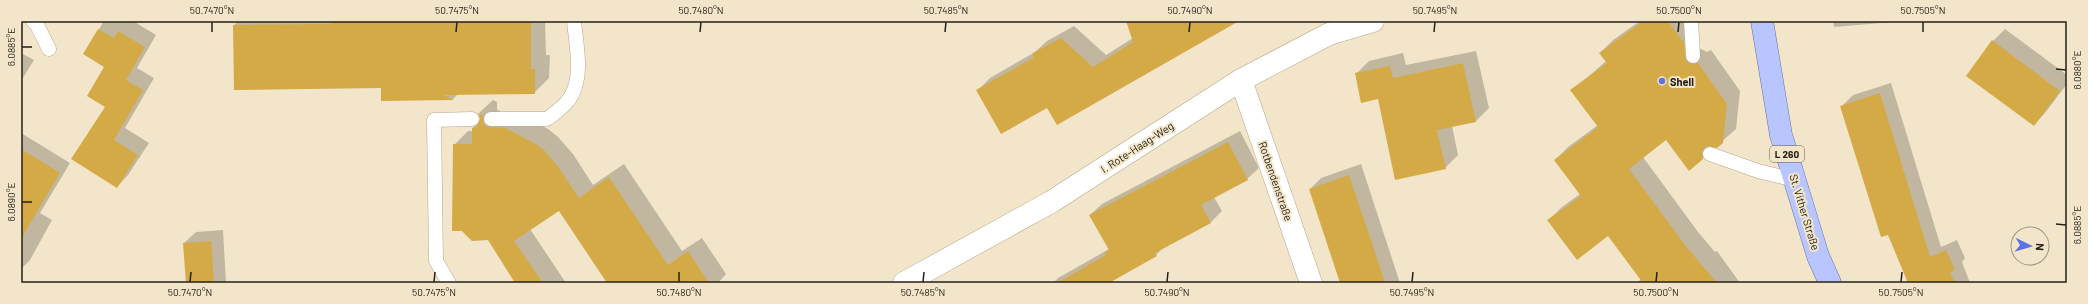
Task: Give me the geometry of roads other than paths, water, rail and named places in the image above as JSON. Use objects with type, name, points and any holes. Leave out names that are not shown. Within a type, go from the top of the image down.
[{"type":"main road","name":"St. Vither Straße","points":[[1762,21],[1781,135],[1818,256],[1830,283]]},
{"type":"street","name":"I. Rote-Haag-Weg","points":[[904,283],[1051,202],[1241,80],[1329,34],[1373,21]]},
{"type":"street","name":"Rotbendenstraße","points":[[1241,80],[1311,283]]},
{"type":"lane","points":[[32,21],[37,24],[49,49]]},
{"type":"lane","points":[[491,119],[547,119],[570,99],[576,85],[578,68],[574,21]]},
{"type":"lane","points":[[1691,21],[1693,56]]},
{"type":"lane","points":[[449,283],[436,261],[434,120],[472,119]]},
{"type":"lane","points":[[1710,154],[1758,171],[1795,180]]},
{"type":"place","name":"Shell","points":[[1662,81]]}]
